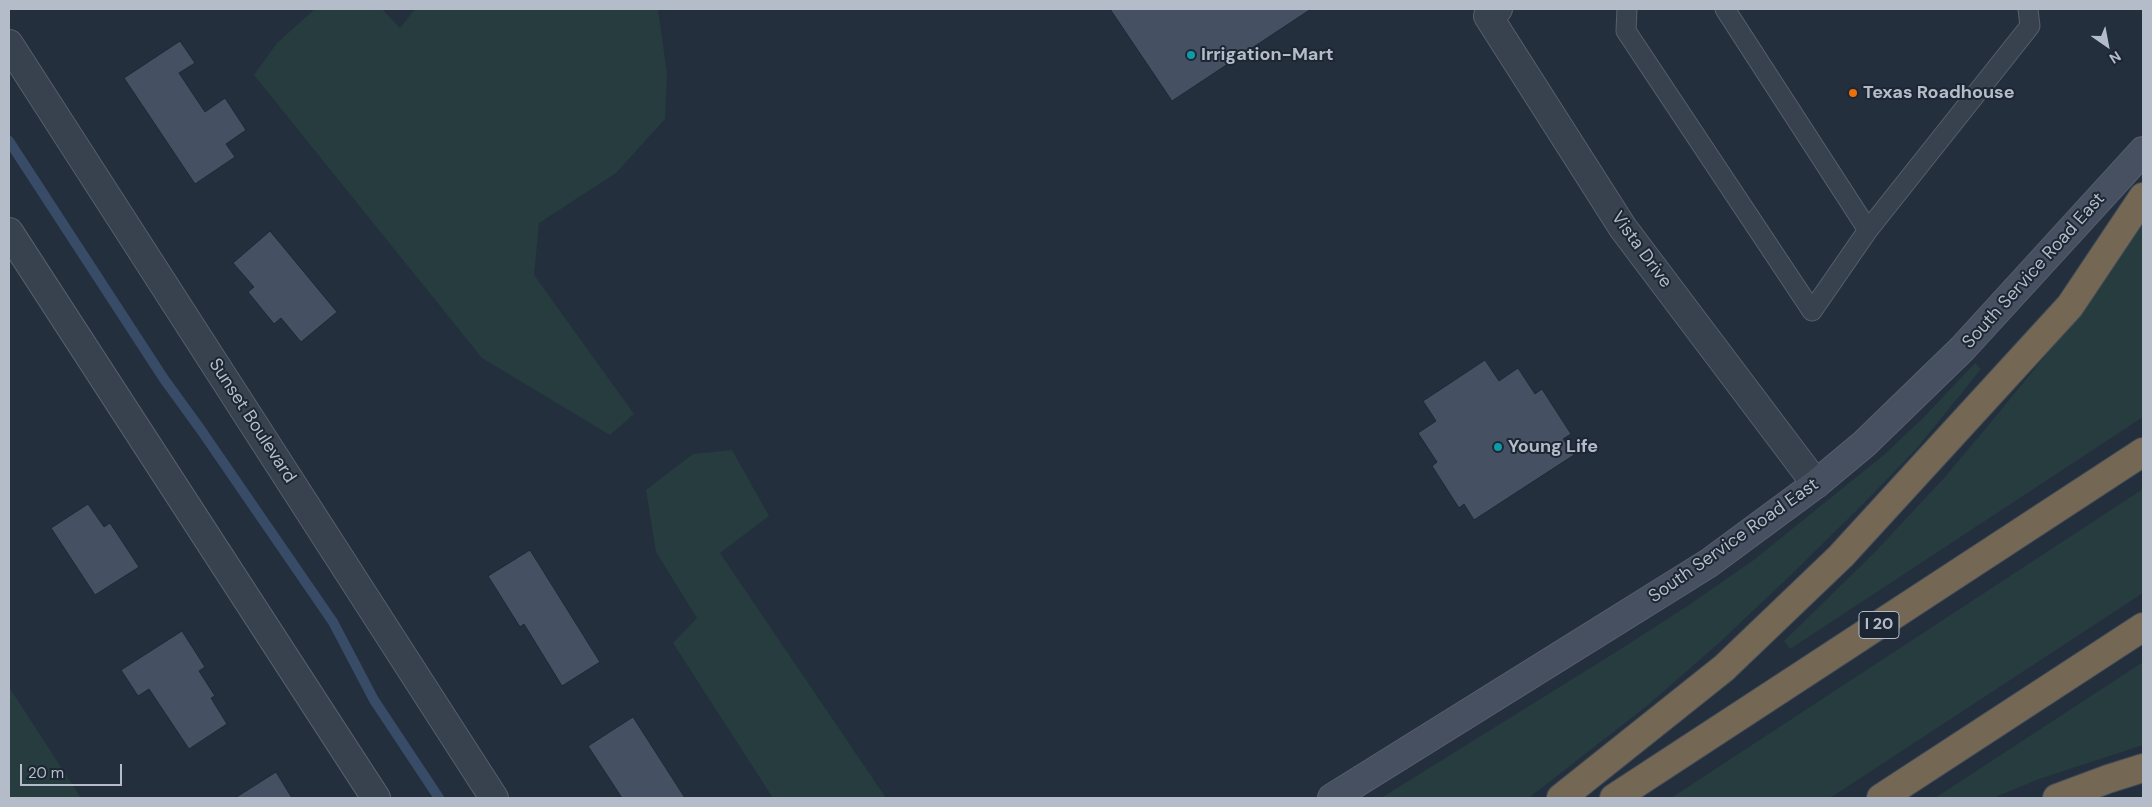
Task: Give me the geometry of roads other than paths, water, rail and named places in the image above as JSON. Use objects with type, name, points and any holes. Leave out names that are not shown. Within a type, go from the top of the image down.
[{"type":"highway","points":[[1561,798],[1724,668],[1841,556],[2070,306],[2143,197]]},
{"type":"highway","name":"I 20","points":[[1614,798],[2143,452]]},
{"type":"highway","points":[[1882,798],[2143,627]]},
{"type":"highway","points":[[2057,798],[2143,768]]},
{"type":"main road","name":"South Service Road East","points":[[1332,798],[1709,563],[1816,484],[1864,444],[1962,349],[2143,151]]},
{"type":"street","name":"Vista Drive","points":[[1498,9],[1488,16],[1622,228],[1816,484]]},
{"type":"street","name":"Sunset Boulevard","points":[[9,44],[494,798]]},
{"type":"street","points":[[9,232],[376,798]]},
{"type":"lane","points":[[1627,9],[1626,31],[1812,311],[1868,230],[2030,26],[2028,9]]},
{"type":"lane","points":[[1725,9],[1868,230]]},
{"type":"waterway","points":[[9,141],[164,379],[333,622],[374,700],[439,798]]},
{"type":"place","name":"Irrigation-Mart","points":[[1191,55]]},
{"type":"place","name":"Texas Roadhouse","points":[[1853,93]]},
{"type":"place","name":"Young Life","points":[[1498,447]]}]
